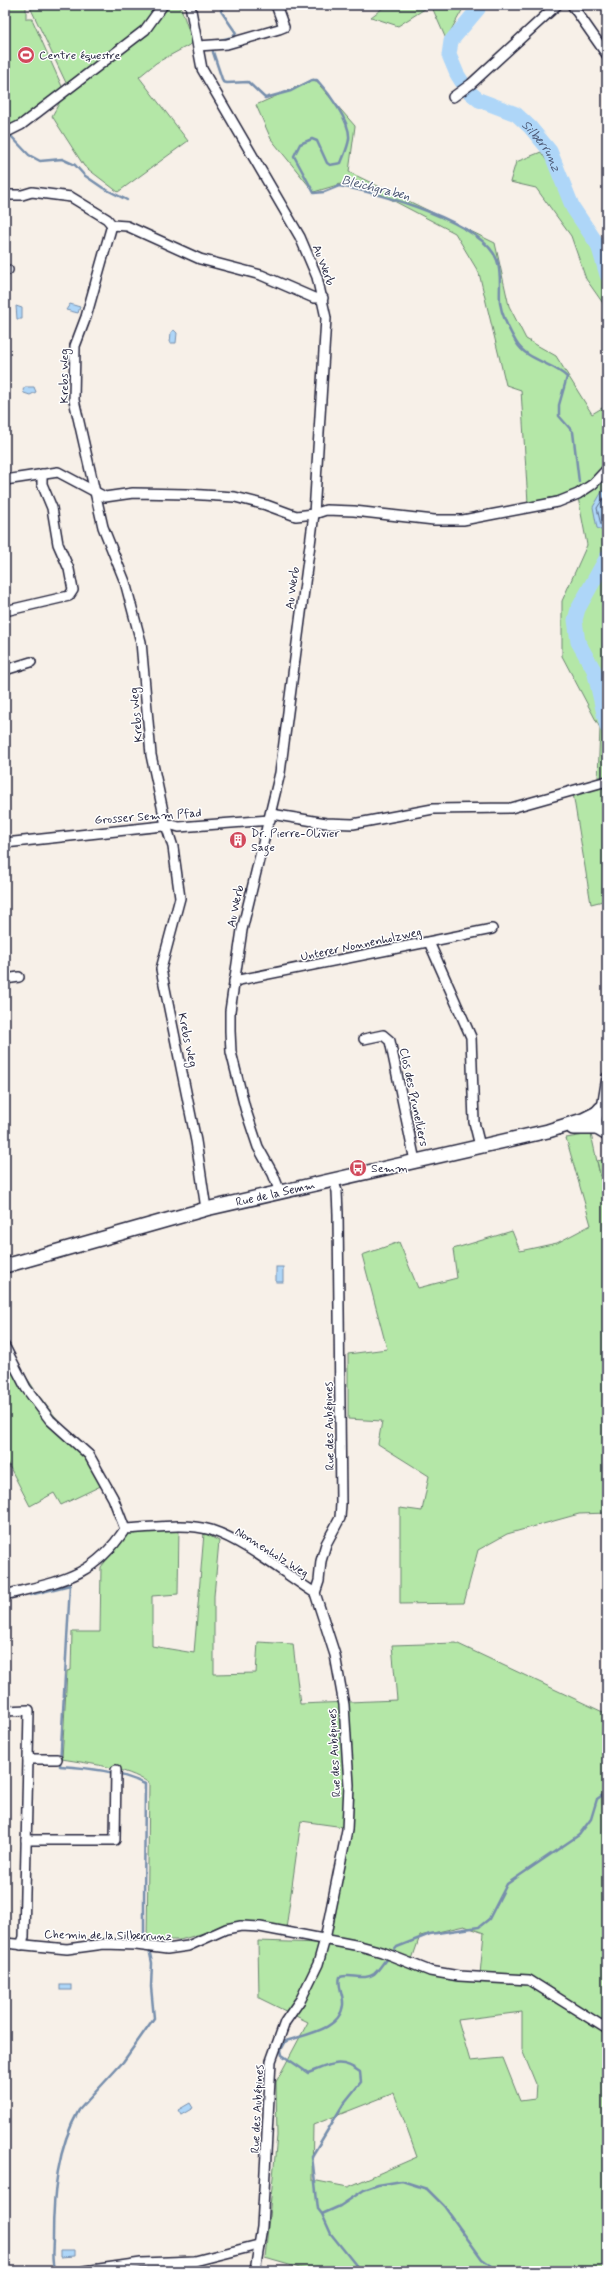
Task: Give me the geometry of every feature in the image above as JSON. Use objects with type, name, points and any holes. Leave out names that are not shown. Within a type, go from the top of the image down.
[{"type":"main road","name":"Rue de la Semm","points":[[5,1266],[206,1209],[548,1131],[583,1120],[602,1109]]},
{"type":"main road","points":[[602,1109],[595,1119],[602,1131]]},
{"type":"main road","name":"Rue de la Semm","points":[[548,1131],[602,1131]]},
{"type":"street","points":[[5,133],[21,125],[145,30],[164,5]]},
{"type":"street","name":"Au Werb","points":[[190,5],[202,69],[300,237],[317,277],[323,298],[326,318],[314,514],[280,773],[271,817],[248,900],[230,1011],[231,1052],[245,1108],[258,1147],[273,1174],[280,1192]]},
{"type":"street","points":[[198,46],[227,44],[284,26],[276,5]]},
{"type":"street","points":[[456,95],[471,84],[556,5]]},
{"type":"street","points":[[572,5],[607,55]]},
{"type":"street","points":[[5,195],[22,195],[32,192],[71,197],[107,219],[112,225],[127,226],[200,258],[241,268],[314,298],[323,298]]},
{"type":"street","name":"Krebs Weg","points":[[112,225],[86,317],[75,346],[74,400],[103,527],[126,582],[141,642],[151,755],[166,825],[173,847],[180,898],[161,969],[196,1141],[206,1209]]},
{"type":"street","points":[[5,480],[58,472],[105,497],[158,492],[235,498],[266,505],[296,516],[314,514],[326,510],[354,511],[434,520],[471,518],[558,502],[578,494],[593,484],[607,469]]},
{"type":"street","points":[[5,611],[69,596],[74,590],[68,569],[58,544],[52,508],[42,484],[42,474]]},
{"type":"street","points":[[5,670],[31,662]]},
{"type":"street","name":"Grosser Semm Pfad","points":[[5,843],[166,825],[179,827],[271,817],[326,823],[353,824],[433,809],[512,808],[607,781]]},
{"type":"street","name":"Unterer Nonnenholzweg","points":[[234,981],[492,929]]},
{"type":"street","points":[[429,942],[471,1037],[474,1122],[480,1146]]},
{"type":"street","points":[[5,979],[19,977]]},
{"type":"street","name":"Clos des Prunelliers","points":[[364,1039],[383,1035],[390,1040],[415,1161]]},
{"type":"street","points":[[602,1109],[607,1077]]},
{"type":"street","name":"Rue des Aubépines","points":[[255,2271],[262,2227],[271,2061],[285,2022],[301,1998],[318,1964],[325,1939],[347,1830],[348,1746],[344,1705],[335,1655],[315,1593],[319,1581],[321,1561],[326,1544],[340,1518],[342,1502],[338,1214],[337,1192],[333,1180]]},
{"type":"street","points":[[5,1347],[26,1388],[46,1415],[89,1455],[113,1498],[125,1529],[112,1549],[93,1566],[77,1575],[5,1595]]},
{"type":"street","name":"Nonnenholz Weg","points":[[125,1529],[191,1527],[211,1530],[247,1548],[315,1593]]},
{"type":"street","points":[[5,1710],[29,1710],[24,1937],[21,1944]]},
{"type":"street","points":[[28,1759],[57,1759]]},
{"type":"street","points":[[26,1840],[115,1840],[116,1770]]},
{"type":"street","name":"Chemin de la Silberrunz","points":[[5,1943],[67,1949],[104,1944],[136,1945],[167,1949],[188,1946],[226,1929],[241,1926],[260,1928],[325,1939],[382,1952],[437,1972],[458,1976],[529,1980],[607,2029]]},
{"type":"street","points":[[85,2271],[141,2263],[195,2261],[258,2245]]},
{"type":"green space","name":"Centre équestre","points":[[5,5],[26,5],[26,19],[32,19],[64,91],[18,124],[5,129]]},
{"type":"green space","points":[[29,5],[180,5],[193,43],[156,63],[139,77],[188,141],[118,192],[84,166],[52,116],[68,87]]},
{"type":"green space","points":[[387,5],[431,5],[398,26],[371,17]]},
{"type":"green space","points":[[431,5],[465,5],[446,39]]},
{"type":"green space","points":[[314,79],[355,126],[349,172],[495,243],[509,306],[526,339],[556,356],[592,414],[607,405],[607,900],[591,904],[573,793],[598,779],[600,728],[562,656],[562,601],[587,545],[577,492],[528,503],[521,390],[506,385],[479,273],[455,233],[354,180],[314,192],[271,139],[256,105]]},
{"type":"green space","points":[[541,152],[600,245],[607,266],[607,309],[586,279],[571,236],[536,188],[510,182],[516,162]]},
{"type":"green space","points":[[591,1134],[605,1198],[597,1161],[607,1159],[607,1513],[579,1514],[507,1534],[478,1550],[464,1603],[400,1604],[400,1508],[422,1511],[429,1476],[378,1444],[382,1421],[348,1419],[348,1354],[387,1349],[362,1255],[399,1242],[418,1288],[457,1278],[453,1249],[512,1231],[520,1251],[557,1243],[591,1225],[566,1138]]},
{"type":"green space","points":[[5,1341],[40,1397],[90,1455],[109,1482],[61,1505],[54,1493],[30,1506],[5,1458]]},
{"type":"green space","points":[[179,1526],[178,1594],[152,1596],[152,1646],[194,1653],[204,1533],[219,1541],[214,1596],[214,1674],[256,1673],[258,1642],[293,1644],[300,1704],[397,1700],[392,1645],[456,1643],[607,1714],[607,2271],[310,2271],[265,2258],[277,2136],[276,2082],[308,2022],[259,1998],[258,1941],[321,1943],[344,1827],[301,1821],[286,1929],[240,1922],[180,1940],[147,1940],[149,1783],[129,1773],[119,1770],[62,1759],[67,1671],[71,1670],[72,1632],[100,1632],[101,1567],[129,1531]],"holes":[[[464,1926],[484,1933],[480,1974],[454,1980],[409,1968],[420,1936]],[[522,2012],[522,2050],[536,2084],[535,2099],[520,2101],[503,2058],[470,2061],[458,2020]],[[394,2093],[417,2157],[348,2187],[312,2180],[313,2125]]]},
{"type":"water","points":[[70,304],[80,307],[78,313],[66,310]]},
{"type":"water","points":[[16,306],[22,308],[22,319],[17,319]]},
{"type":"water","points":[[174,330],[177,333],[176,343],[170,343],[171,332]]},
{"type":"water","points":[[25,387],[34,387],[36,392],[30,395],[24,393],[23,390]]},
{"type":"water","points":[[607,489],[607,533],[597,528],[593,507],[603,490]]},
{"type":"water","points":[[276,1267],[283,1267],[283,1282],[276,1282]]},
{"type":"water","points":[[60,1985],[71,1985],[71,1990],[60,1990]]},
{"type":"water","points":[[190,2103],[193,2108],[181,2115],[178,2110]]},
{"type":"water","points":[[60,2250],[75,2250],[75,2256],[60,2257]]},
{"type":"waterway","name":"Bleichgraben","points":[[220,40],[233,37],[236,33],[221,11],[225,5]]},
{"type":"waterway","name":"Silberrunz","points":[[478,5],[478,9],[451,41],[449,55],[457,74],[467,90],[479,100],[516,114],[530,127],[550,151],[573,208],[598,245],[607,275]]},
{"type":"waterway","name":"Bleichgraben","points":[[213,52],[223,82],[248,82],[265,98],[291,91],[312,80],[317,80],[327,92],[343,116],[349,132],[349,139],[341,163],[330,165],[327,163],[317,141],[312,139],[300,144],[294,156],[314,193],[324,192],[339,186],[356,189],[402,202],[451,221],[472,233],[488,246],[499,265],[500,303],[502,313],[516,342],[526,353],[561,372],[567,377],[559,405],[559,416],[573,432],[579,482]]},
{"type":"waterway","points":[[9,134],[29,155],[40,161],[62,159],[75,165],[84,175],[103,188],[127,200]]},
{"type":"waterway","name":"Silberrunz","points":[[607,557],[578,609],[575,620],[578,642],[594,670],[607,727]]},
{"type":"waterway","points":[[28,1591],[30,1595],[70,1585],[60,1766],[114,1773],[145,1784],[144,1939],[147,1945]]},
{"type":"waterway","points":[[392,1953],[397,1947],[430,1934],[479,1927],[489,1919],[507,1884],[579,1835],[591,1819],[597,1799],[607,1792]]},
{"type":"waterway","points":[[54,2268],[52,2253],[54,2205],[55,2189],[61,2156],[79,2110],[123,2062],[154,2018],[151,1987],[152,1963],[149,1949]]},
{"type":"waterway","points":[[389,1956],[376,1972],[370,1976],[340,1977],[339,1984],[343,1998],[343,2005],[341,2013],[336,2020],[321,2030],[286,2041],[281,2050],[282,2055],[308,2073],[335,2064],[347,2065],[360,2072],[361,2082],[344,2103],[312,2156],[318,2209],[322,2214],[340,2206],[364,2190],[378,2185],[402,2181],[427,2189],[444,2206],[482,2259],[499,2271]]},
{"type":"waterway","points":[[322,2214],[331,2234],[359,2269],[359,2271]]},
{"type":"place","name":"Centre équestre","points":[[26,55]]},
{"type":"place","name":"Dr. Pierre-Olivier Sage","points":[[238,840]]},
{"type":"place","name":"Semm","points":[[358,1168]]}]
